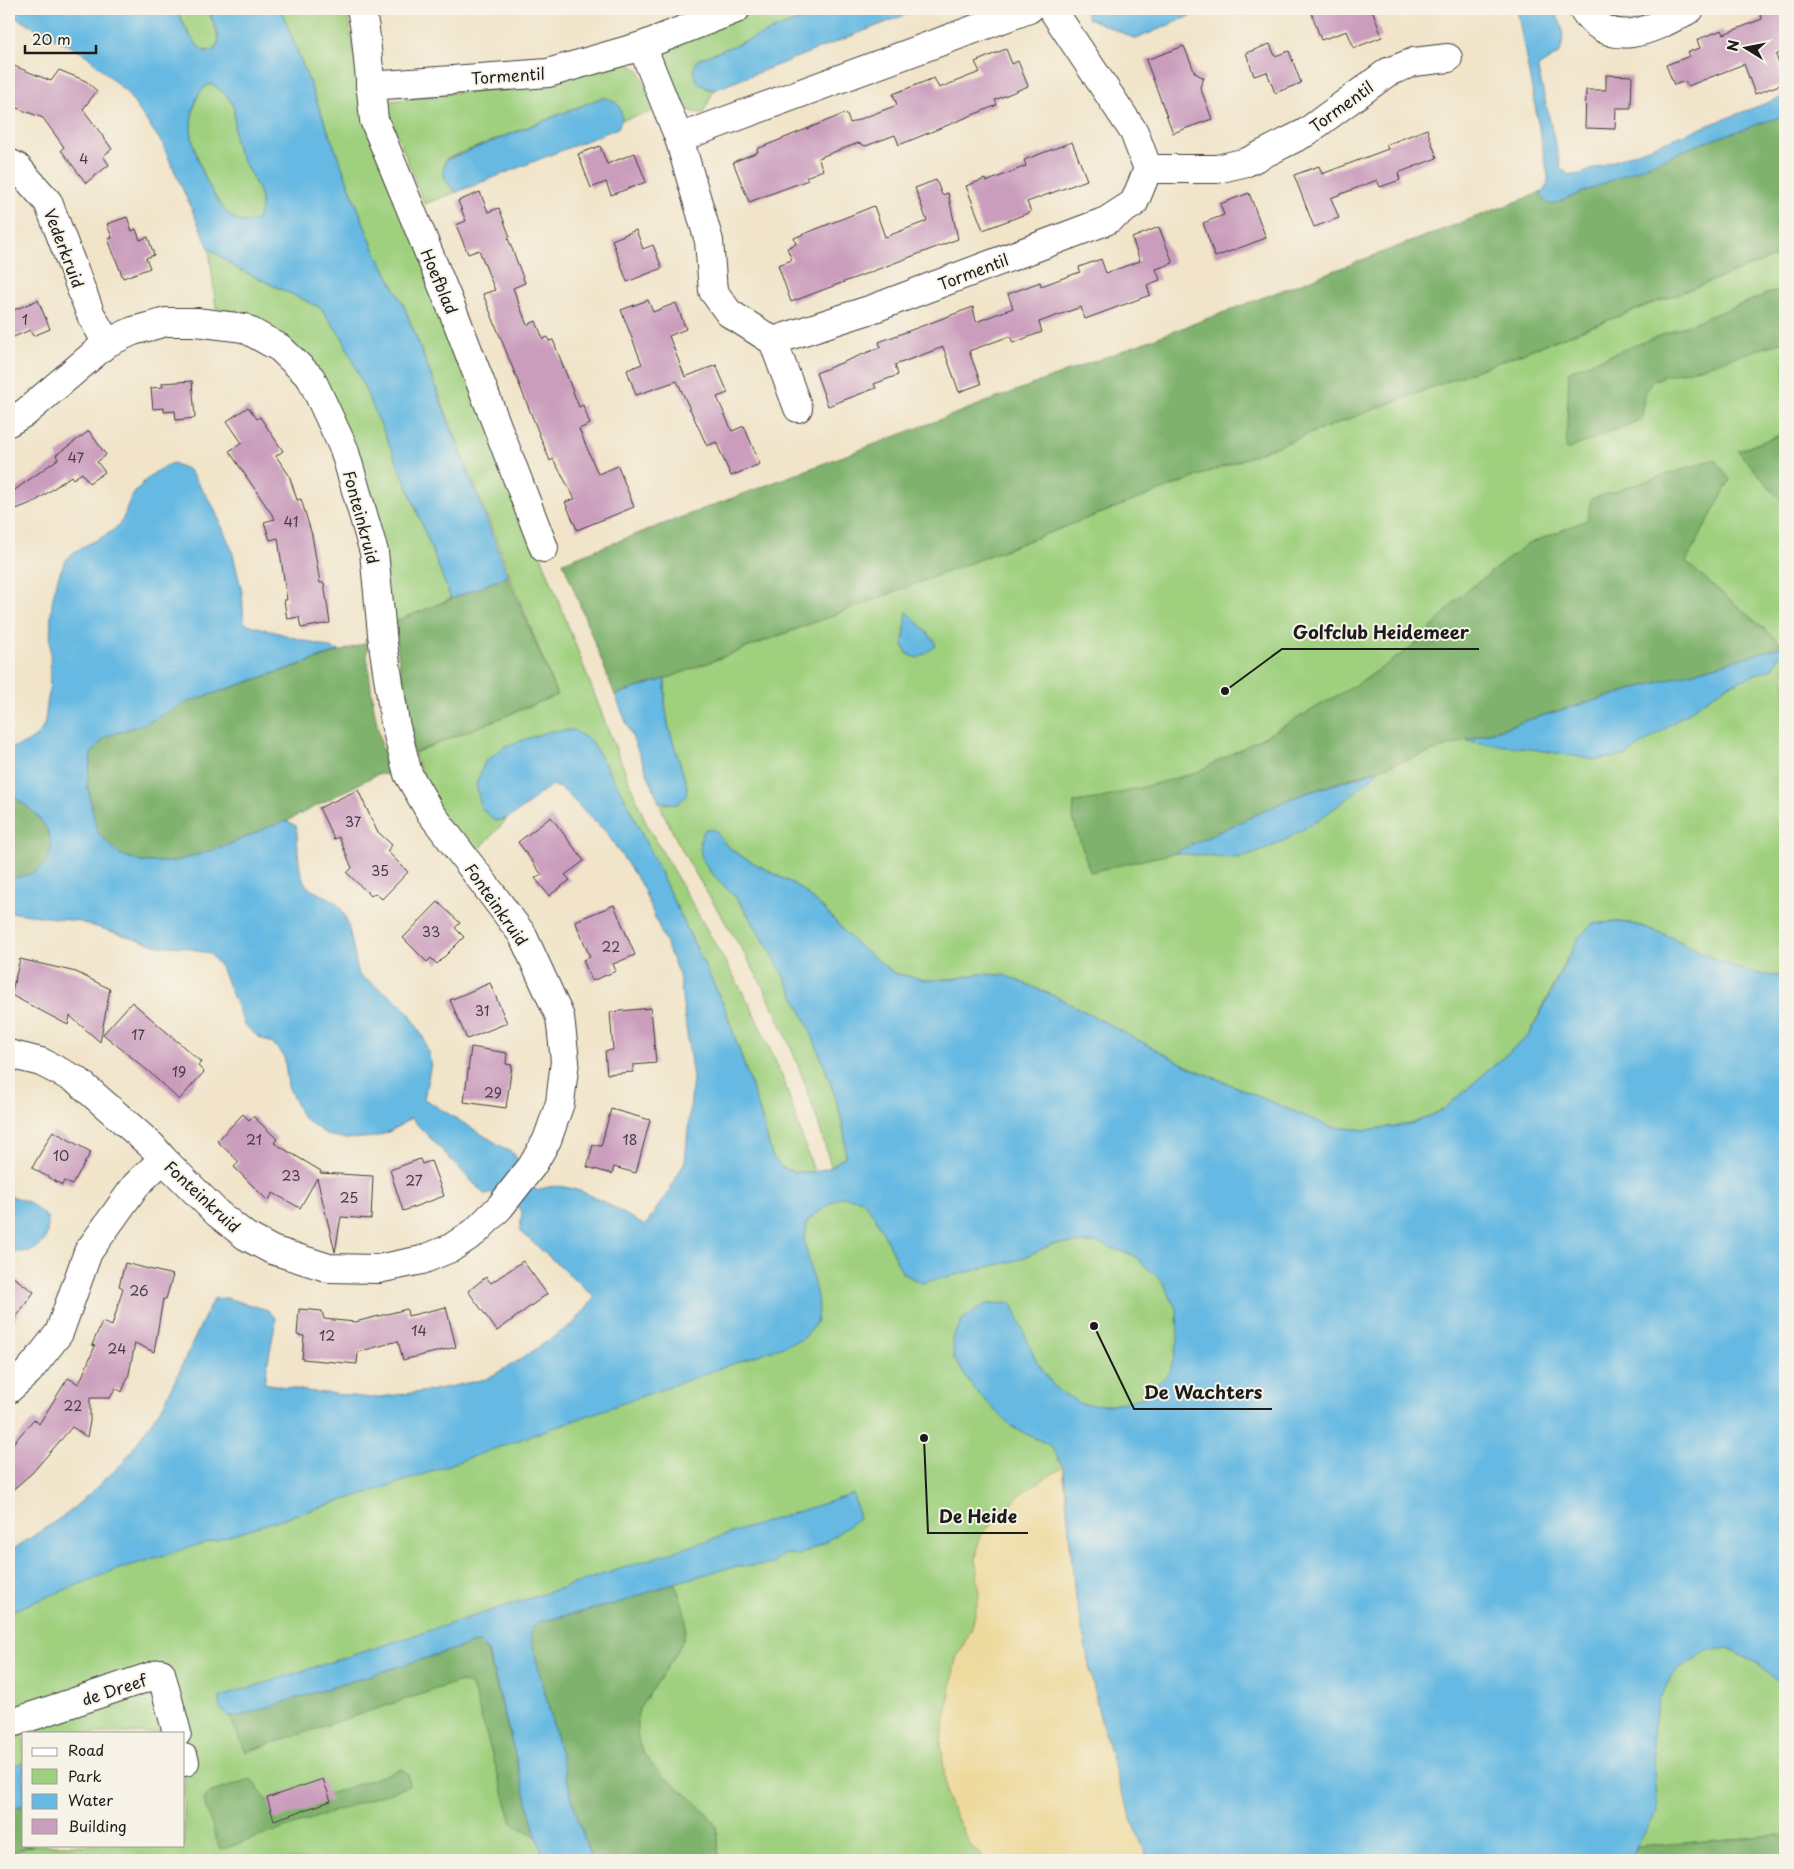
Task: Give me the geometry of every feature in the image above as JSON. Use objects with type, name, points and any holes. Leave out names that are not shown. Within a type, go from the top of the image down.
[{"type":"street","name":"Hoefblad","points":[[361,9],[365,29],[374,120],[385,151],[456,319],[544,548]]},
{"type":"street","name":"Tormentil","points":[[370,86],[548,73],[642,46],[736,9]]},
{"type":"street","points":[[679,138],[1029,9]]},
{"type":"street","points":[[1052,9],[1134,132],[1148,169]]},
{"type":"street","points":[[1583,9],[1590,19],[1604,29],[1621,34],[1639,33],[1654,28],[1690,9]]},
{"type":"street","points":[[642,46],[679,138],[709,241],[713,291],[729,313],[773,341],[798,408]]},
{"type":"street","name":"Tormentil","points":[[773,341],[872,309],[1106,221],[1134,203],[1148,169],[1217,169],[1247,162],[1304,133],[1388,72],[1414,62],[1448,58]]},
{"type":"street","name":"Vederkruid","points":[[9,163],[17,167],[48,202],[90,315],[107,344]]},
{"type":"street","name":"Fonteinkruid","points":[[9,422],[26,412],[107,344],[134,331],[166,322],[196,322],[244,328],[280,348],[311,378],[344,449],[374,552],[383,644],[395,723],[408,774],[430,812],[522,934],[560,1017],[565,1061],[560,1103],[547,1140],[532,1166],[500,1207],[475,1232],[452,1248],[422,1260],[378,1269],[330,1268],[272,1250],[246,1236],[218,1212],[152,1146],[78,1081],[41,1062],[9,1054]]},
{"type":"street","points":[[9,1389],[29,1371],[60,1333],[88,1252],[136,1185],[163,1159]]},
{"type":"street","name":"de Dreef","points":[[9,1724],[160,1673],[177,1732]]},
{"type":"green space","points":[[176,9],[208,9],[219,41],[213,51],[202,50],[192,39]]},
{"type":"green space","points":[[281,9],[347,9],[359,81],[605,722],[647,825],[750,1005],[782,1076],[814,1172],[794,1172],[781,1167],[772,1156],[758,1106],[725,1008],[624,797],[591,741],[495,821],[507,819],[473,856],[435,809],[414,753],[557,695],[404,306],[373,247]]},
{"type":"green space","points":[[750,9],[827,9],[697,60],[707,89],[714,90],[703,113],[691,111],[687,108],[674,87],[667,70],[664,58],[668,46],[672,40]]},
{"type":"green space","points":[[627,63],[639,70],[655,111],[622,120],[622,115],[601,98],[446,159],[444,164],[445,178],[457,192],[424,204],[385,102],[548,80]]},
{"type":"green space","points":[[212,84],[227,96],[233,106],[235,140],[243,161],[259,190],[261,200],[260,211],[256,221],[244,222],[228,214],[212,192],[199,163],[192,136],[192,119],[196,100],[200,92]]},
{"type":"green space","points":[[1785,115],[1785,253],[665,679],[615,695],[563,562],[1542,192],[1541,196]]},
{"type":"green space","points":[[209,248],[236,268],[321,308],[345,342],[404,478],[451,599],[394,622],[342,426],[246,316],[216,308]]},
{"type":"green space","points":[[1785,253],[1785,976],[1763,975],[1742,970],[1661,933],[1640,926],[1619,922],[1592,924],[1565,961],[1530,1034],[1443,1110],[1411,1124],[1367,1130],[1330,1127],[1189,1067],[1057,997],[1004,975],[978,974],[952,979],[925,980],[894,973],[856,944],[823,908],[797,886],[739,855],[725,844],[715,830],[699,841],[703,859],[709,871],[722,881],[739,902],[772,952],[811,1030],[837,1102],[846,1141],[845,1156],[831,1167],[804,1080],[778,1017],[755,972],[683,852],[659,802],[668,804],[686,796],[687,786],[669,729],[665,704],[665,679]]},
{"type":"green space","points":[[1785,287],[1785,341],[1700,368],[1664,376],[1651,382],[1644,395],[1642,419],[1566,450],[1569,371]]},
{"type":"green space","points":[[1785,433],[1785,505],[1738,451]]},
{"type":"green space","points":[[1715,459],[1730,480],[1686,562],[1784,646],[1534,718],[1294,797],[1174,853],[1090,872],[1073,819],[1074,802],[1102,798],[1195,773],[1273,732],[1364,680],[1420,641],[1458,598],[1526,545],[1587,520],[1591,499]]},
{"type":"green space","points":[[508,576],[557,695],[414,753],[409,741],[394,622]]},
{"type":"green space","points":[[366,643],[374,710],[390,775],[378,774],[287,821],[226,846],[173,862],[142,862],[118,854],[97,832],[87,784],[91,754],[105,737],[149,722],[185,703]]},
{"type":"green space","points":[[9,794],[29,809],[43,823],[50,839],[51,849],[49,857],[37,870],[19,877],[9,878]]},
{"type":"green space","points":[[1027,1153],[1785,1636],[1785,1860],[9,1860],[9,1572],[644,1338],[780,1195]]},
{"type":"green space","points":[[674,1583],[684,1609],[686,1623],[684,1636],[670,1663],[639,1709],[637,1730],[641,1747],[650,1762],[703,1809],[714,1823],[717,1832],[720,1860],[591,1860],[574,1806],[530,1635],[532,1628],[539,1622],[615,1604]]},
{"type":"green space","points":[[479,1643],[487,1651],[537,1837],[512,1823],[473,1689],[467,1683],[458,1682],[246,1752],[229,1716],[240,1716]]},
{"type":"green space","points":[[402,1769],[408,1774],[409,1786],[220,1850],[203,1799],[209,1793],[251,1779],[271,1806],[321,1797]]},
{"type":"green space","points":[[22,1806],[22,1846],[31,1846],[9,1854],[9,1810]]},
{"type":"green space","points":[[1775,1835],[1785,1838],[1785,1860],[1628,1860],[1637,1847]]},
{"type":"sand","points":[[1063,1467],[1075,1595],[1099,1713],[1120,1788],[1148,1860],[987,1860],[972,1848],[947,1799],[941,1742],[956,1659],[972,1628],[979,1595],[976,1560],[979,1537],[1023,1492]]},
{"type":"water","points":[[9,9],[176,9],[193,40],[201,49],[209,52],[216,48],[218,37],[208,9],[281,9],[373,247],[404,306],[508,576],[451,599],[404,478],[343,339],[321,308],[236,268],[209,248],[162,143],[127,93],[86,55],[9,14]],"holes":[[[211,84],[221,90],[233,106],[235,140],[238,150],[259,190],[261,200],[260,211],[256,221],[239,221],[220,204],[205,178],[195,151],[191,127],[194,106],[200,92]]]},
{"type":"water","points":[[827,9],[920,9],[714,90],[703,86],[696,80],[694,71],[697,60]]},
{"type":"water","points":[[1085,9],[1206,9],[1136,39],[1088,18]]},
{"type":"water","points":[[1517,9],[1550,9],[1561,24],[1563,41],[1560,53],[1538,67],[1538,70],[1561,168],[1569,175],[1577,175],[1785,96],[1785,115],[1697,145],[1554,204],[1548,204],[1541,196],[1548,183],[1548,176]]},
{"type":"water","points":[[601,98],[612,100],[619,107],[622,117],[618,128],[457,192],[449,185],[445,178],[444,165],[446,160]]},
{"type":"water","points":[[173,463],[189,470],[213,506],[232,550],[242,592],[244,623],[340,651],[185,703],[149,722],[105,737],[91,754],[87,784],[97,832],[119,854],[142,862],[173,862],[226,846],[287,821],[296,826],[301,875],[311,890],[328,897],[342,911],[349,928],[359,975],[395,999],[410,1014],[424,1039],[431,1063],[424,1099],[514,1154],[519,1163],[513,1172],[538,1191],[550,1187],[577,1190],[592,1196],[645,1226],[670,1189],[685,1161],[693,1078],[679,975],[642,886],[606,832],[562,789],[552,785],[512,816],[495,821],[481,808],[476,784],[485,762],[505,746],[550,731],[574,730],[591,741],[624,797],[725,1008],[758,1106],[772,1156],[781,1167],[794,1172],[814,1172],[831,1167],[845,1156],[841,1116],[810,1031],[779,966],[741,904],[704,862],[700,845],[705,829],[715,830],[725,844],[739,855],[797,886],[823,908],[856,944],[894,973],[925,980],[952,979],[978,974],[1004,975],[1057,997],[1189,1067],[1331,1127],[1367,1130],[1411,1124],[1443,1110],[1530,1034],[1578,938],[1592,924],[1619,922],[1640,926],[1661,933],[1742,970],[1763,975],[1785,976],[1785,1695],[1780,1685],[1757,1663],[1728,1648],[1706,1651],[1676,1672],[1658,1701],[1652,1741],[1657,1813],[1628,1860],[1148,1860],[1120,1788],[1099,1713],[1075,1595],[1064,1469],[1051,1446],[1012,1427],[974,1389],[954,1358],[952,1338],[964,1318],[986,1304],[1012,1303],[1036,1361],[1057,1390],[1082,1404],[1112,1405],[1144,1397],[1170,1372],[1178,1341],[1177,1311],[1163,1282],[1133,1255],[1097,1243],[1053,1244],[1021,1259],[922,1283],[903,1274],[875,1217],[861,1199],[839,1197],[808,1220],[804,1240],[819,1306],[816,1323],[803,1339],[393,1485],[113,1571],[9,1612],[9,1552],[68,1513],[123,1463],[165,1402],[213,1299],[226,1298],[268,1310],[276,1319],[264,1383],[306,1391],[372,1398],[429,1391],[486,1379],[518,1361],[573,1324],[595,1297],[520,1231],[522,1211],[499,1192],[484,1194],[411,1118],[391,1131],[376,1137],[347,1139],[327,1135],[302,1117],[288,1086],[284,1056],[273,1044],[257,1036],[244,1024],[221,967],[210,954],[184,947],[159,946],[77,921],[9,912],[9,878],[19,877],[37,870],[49,857],[51,849],[50,839],[43,823],[29,809],[9,794],[9,748],[19,746],[33,739],[44,725],[49,687],[51,614],[53,596],[58,579],[65,562],[70,556],[114,529],[122,521],[132,496],[142,484],[154,473]]},
{"type":"water","points":[[907,611],[934,640],[936,646],[918,658],[907,654],[903,645]]},
{"type":"water","points":[[1784,646],[1773,668],[1726,686],[1626,756],[1596,760],[1538,750],[1466,741],[1534,718]]},
{"type":"water","points":[[665,679],[665,704],[669,729],[687,786],[686,796],[678,804],[659,802],[615,695]]},
{"type":"water","points":[[1380,770],[1334,809],[1297,833],[1260,852],[1236,858],[1174,853],[1294,797]]},
{"type":"water","points":[[9,1195],[28,1202],[47,1217],[48,1227],[44,1242],[34,1250],[9,1251]]},
{"type":"water","points":[[853,1494],[859,1518],[826,1542],[797,1556],[784,1555],[774,1564],[728,1568],[674,1583],[615,1604],[539,1622],[532,1628],[530,1635],[574,1806],[591,1860],[545,1860],[535,1832],[488,1651],[479,1643],[240,1716],[229,1716],[220,1709],[220,1697]]},
{"type":"water","points":[[22,1763],[22,1806],[9,1810],[9,1767]]},
{"type":"building","points":[[1310,9],[1372,9],[1382,37],[1354,48],[1347,31],[1321,40]]},
{"type":"building","points":[[1758,9],[1785,9],[1785,51],[1776,55],[1785,83],[1755,94],[1744,64],[1688,86],[1685,81],[1674,85],[1666,65],[1690,56],[1688,52],[1700,48],[1697,40],[1701,38],[1722,30],[1724,34],[1762,19]]},
{"type":"building","points":[[1270,44],[1275,56],[1289,51],[1301,83],[1275,93],[1267,72],[1254,76],[1246,53]]},
{"type":"building","points":[[1184,46],[1195,73],[1204,78],[1200,87],[1212,119],[1173,133],[1146,60]]},
{"type":"building","points":[[1006,49],[1012,64],[1018,61],[1028,86],[995,100],[997,105],[899,145],[895,135],[866,146],[858,143],[818,158],[823,170],[806,177],[808,180],[749,202],[733,162],[758,152],[757,149],[846,113],[850,123],[897,105],[893,94],[934,78],[939,88],[980,72],[975,62]]},
{"type":"building","points":[[9,64],[51,81],[59,70],[86,81],[97,91],[83,109],[112,149],[103,156],[109,165],[86,183],[61,150],[64,147],[43,118],[9,105]]},
{"type":"building","points":[[1606,75],[1632,76],[1631,108],[1616,108],[1615,129],[1585,128],[1586,90],[1606,90]]},
{"type":"building","points":[[1427,129],[1437,158],[1398,173],[1400,180],[1380,187],[1377,180],[1331,198],[1339,218],[1314,227],[1294,175],[1319,166],[1322,174],[1388,149],[1386,145]]},
{"type":"building","points":[[1072,142],[1087,180],[1027,202],[1031,212],[983,230],[966,186],[985,179],[986,182],[1026,166],[1024,160]]},
{"type":"building","points":[[600,146],[607,164],[635,153],[646,182],[611,195],[606,182],[591,188],[578,154]]},
{"type":"building","points":[[936,180],[942,195],[948,193],[958,239],[791,302],[778,265],[792,260],[787,248],[796,244],[794,238],[874,206],[885,237],[927,221],[915,188]]},
{"type":"building","points":[[480,192],[488,212],[499,208],[510,237],[508,238],[525,283],[513,288],[527,325],[536,321],[543,339],[548,337],[549,341],[553,340],[579,407],[583,405],[590,424],[579,429],[598,474],[618,466],[634,507],[577,530],[565,502],[575,499],[553,459],[550,461],[483,294],[495,290],[479,250],[468,254],[456,225],[466,221],[458,201]]},
{"type":"building","points":[[1249,193],[1266,238],[1215,257],[1203,223],[1224,215],[1220,204]]},
{"type":"building","points":[[127,217],[132,231],[136,229],[140,240],[148,237],[154,255],[146,258],[150,268],[123,278],[108,239],[112,238],[107,224]]},
{"type":"building","points":[[1159,227],[1173,263],[1156,269],[1160,280],[1147,285],[1150,295],[1085,319],[1081,307],[1039,322],[1042,332],[1013,343],[1010,336],[969,351],[981,384],[959,392],[943,347],[895,365],[898,375],[874,384],[876,388],[828,406],[816,373],[881,347],[879,342],[973,307],[976,322],[1013,308],[1008,294],[1040,282],[1041,286],[1080,272],[1079,267],[1101,259],[1106,273],[1140,261],[1132,238]]},
{"type":"building","points":[[636,230],[643,249],[653,245],[662,268],[627,282],[612,240]]},
{"type":"building","points":[[38,300],[50,329],[33,336],[30,330],[9,339],[9,312]]},
{"type":"building","points":[[648,300],[653,312],[676,303],[686,329],[669,336],[685,377],[716,365],[728,393],[717,397],[732,431],[744,426],[760,464],[731,476],[716,442],[707,446],[677,381],[636,395],[627,370],[642,364],[621,310]]},
{"type":"building","points":[[192,381],[195,418],[176,420],[175,411],[164,412],[164,408],[153,409],[151,388],[163,387],[162,383]]},
{"type":"building","points":[[248,407],[257,419],[260,417],[283,451],[276,456],[289,475],[297,500],[301,499],[312,535],[320,583],[324,583],[330,623],[301,628],[299,617],[287,619],[284,600],[287,600],[278,538],[270,540],[264,522],[275,519],[229,451],[242,443],[227,421]]},
{"type":"building","points":[[89,431],[106,455],[97,462],[105,472],[89,483],[82,473],[73,479],[71,476],[36,501],[9,512],[9,494],[58,459],[56,455]]},
{"type":"building","points":[[358,790],[377,831],[392,845],[387,851],[408,872],[382,899],[375,893],[371,896],[347,873],[352,868],[339,837],[334,839],[319,808]]},
{"type":"building","points":[[551,817],[584,861],[565,875],[570,880],[549,896],[535,878],[542,875],[518,842]]},
{"type":"building","points":[[438,902],[460,923],[455,928],[464,937],[437,964],[431,958],[427,962],[403,938]]},
{"type":"building","points":[[614,905],[635,955],[613,964],[616,971],[592,981],[583,960],[590,957],[575,921]]},
{"type":"building","points":[[20,959],[76,972],[110,989],[100,1042],[70,1016],[68,1025],[11,995]]},
{"type":"building","points":[[490,983],[507,1023],[467,1039],[450,1000]]},
{"type":"building","points":[[132,1002],[201,1062],[198,1066],[204,1072],[179,1100],[147,1070],[103,1034]]},
{"type":"building","points":[[651,1008],[656,1063],[633,1065],[633,1072],[607,1074],[605,1051],[613,1050],[610,1012]]},
{"type":"building","points":[[471,1047],[507,1053],[506,1064],[512,1065],[506,1108],[464,1102]]},
{"type":"building","points":[[611,1109],[650,1120],[636,1173],[614,1167],[612,1174],[587,1167],[593,1145],[601,1146]]},
{"type":"building","points":[[243,1114],[249,1120],[253,1116],[277,1139],[274,1143],[321,1171],[320,1173],[373,1176],[371,1219],[341,1217],[335,1252],[317,1178],[300,1208],[273,1193],[268,1201],[234,1167],[239,1162],[217,1141]]},
{"type":"building","points":[[53,1131],[91,1152],[72,1185],[64,1181],[62,1185],[32,1168]]},
{"type":"building","points":[[420,1159],[422,1164],[431,1161],[444,1196],[403,1211],[390,1170]]},
{"type":"building","points":[[523,1261],[547,1294],[497,1331],[468,1291],[486,1277],[491,1283]]},
{"type":"building","points":[[125,1263],[173,1275],[166,1299],[163,1299],[154,1352],[135,1343],[129,1374],[122,1392],[116,1388],[110,1398],[90,1398],[90,1421],[87,1437],[72,1427],[32,1473],[9,1493],[9,1448],[34,1419],[39,1424],[68,1378],[79,1384],[95,1346],[92,1345],[102,1322],[112,1326],[123,1288],[119,1286]]},
{"type":"building","points":[[9,1274],[34,1292],[9,1327]]},
{"type":"building","points":[[446,1307],[456,1347],[403,1360],[398,1341],[358,1352],[357,1364],[302,1359],[304,1336],[297,1335],[299,1309],[322,1311],[324,1319],[355,1322],[407,1309],[408,1316]]},
{"type":"building","points":[[323,1779],[331,1801],[274,1820],[267,1798]]},
{"type":"place","name":"Golfclub Heidemeer","points":[[1225,691]]},
{"type":"place","name":"De Wachters","points":[[1094,1326]]},
{"type":"place","name":"De Heide","points":[[924,1438]]}]
